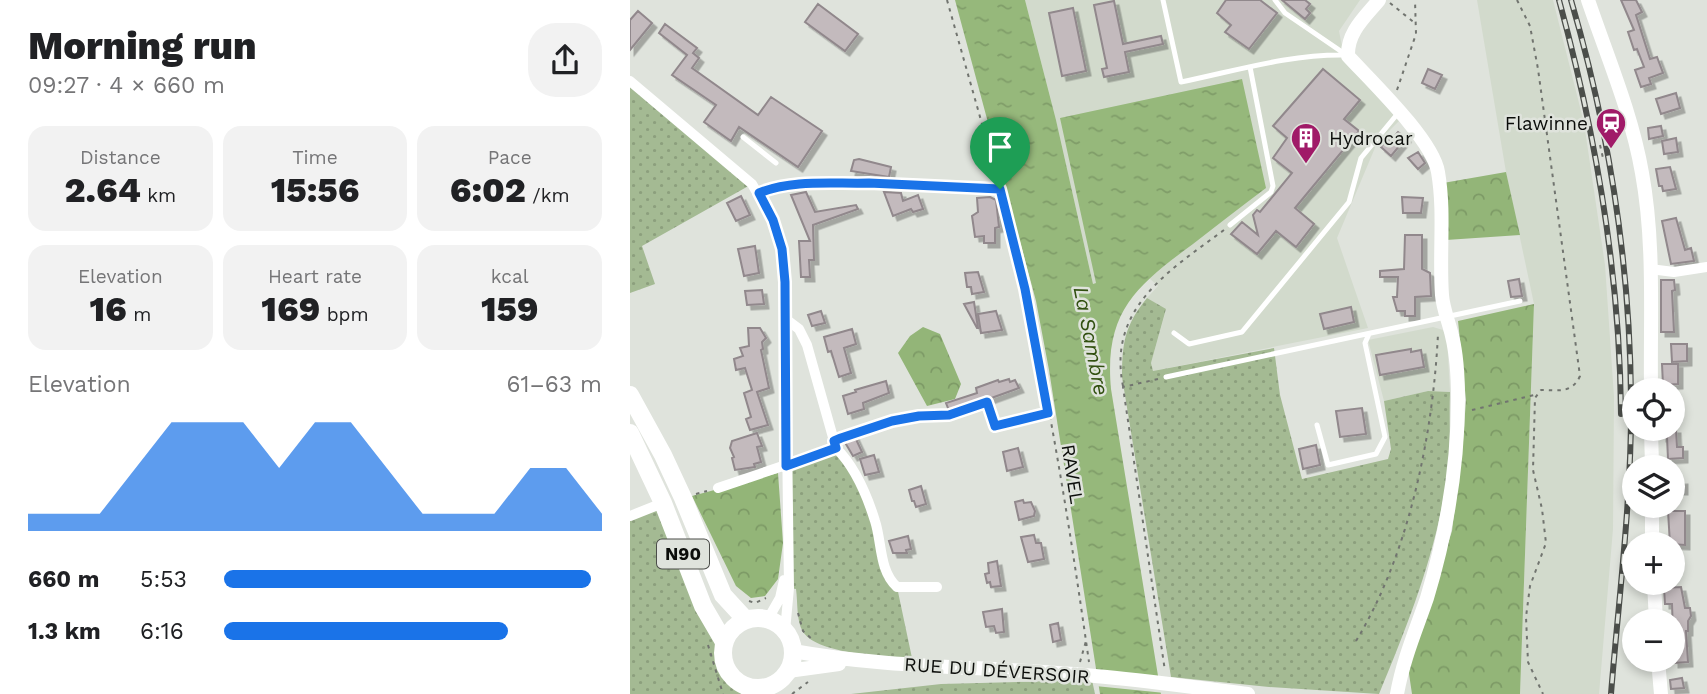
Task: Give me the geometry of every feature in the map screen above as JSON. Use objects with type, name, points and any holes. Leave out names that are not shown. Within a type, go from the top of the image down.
[{"type":"main road","name":"N90","points":[[630,395],[688,497],[723,595],[746,620]]},
{"type":"main road","name":"N90","points":[[630,433],[663,503],[724,665],[740,689],[766,691],[789,671]]},
{"type":"main road","points":[[663,503],[688,497]]},
{"type":"main road","points":[[716,642],[746,620],[768,619],[785,631],[793,651],[789,671]]},
{"type":"street","points":[[1379,0],[1352,32],[1348,55],[1429,150],[1438,170],[1443,319],[1456,353],[1457,415],[1450,494],[1427,598],[1403,664],[1397,694]]},
{"type":"street","points":[[1588,0],[1630,125],[1642,170],[1647,202],[1650,269],[1651,378]]},
{"type":"street","points":[[630,81],[752,184],[773,220],[782,249],[787,320],[789,588],[785,631]]},
{"type":"street","points":[[759,193],[774,187],[869,183],[1000,189]]},
{"type":"street","points":[[1650,269],[1674,271],[1707,267]]},
{"type":"street","points":[[787,320],[799,329],[807,345],[835,445],[846,458],[876,522],[888,579],[897,587],[937,587]]},
{"type":"street","points":[[718,488],[786,466],[835,445]]},
{"type":"street","points":[[630,516],[663,503]]},
{"type":"street","points":[[768,619],[779,598],[788,564]]},
{"type":"street","name":"RUE DU DÉVERSOIR","points":[[793,651],[830,658],[1084,672],[1248,694]]},
{"type":"street","name":"RUE DU DÉVERSOIR","points":[[789,671],[872,661]]},
{"type":"street","points":[[1659,672],[1661,694]]},
{"type":"lane","points":[[1163,0],[1181,82],[1324,55],[1348,55]]},
{"type":"lane","points":[[1275,0],[1285,13],[1348,55]]},
{"type":"lane","points":[[1230,225],[1271,192],[1273,186],[1250,67]]},
{"type":"lane","points":[[1174,333],[1189,344],[1242,331],[1349,202],[1361,158],[1395,108]]},
{"type":"lane","points":[[743,137],[776,163]]},
{"type":"lane","points":[[1166,377],[1443,319],[1520,300]]},
{"type":"lane","points":[[1317,425],[1328,465],[1376,454],[1385,437],[1365,343],[1369,334]]},
{"type":"path","name":"RAVEL","points":[[947,0],[1025,289],[1086,639],[1084,672]]},
{"type":"path","points":[[1386,0],[1417,25]]},
{"type":"path","points":[[1395,108],[1416,34],[1415,0]]},
{"type":"path","points":[[1517,0],[1530,26],[1538,69],[1580,376],[1570,390],[1541,390],[1535,398],[1533,470],[1546,543],[1530,586],[1526,617],[1528,662],[1543,694]]},
{"type":"path","points":[[1600,145],[1603,158]]},
{"type":"path","points":[[1166,681],[1119,366],[1122,342],[1130,317],[1148,291],[1168,272],[1230,225]]},
{"type":"path","points":[[1356,641],[1385,587],[1413,494],[1432,400],[1443,319]]},
{"type":"path","points":[[1123,387],[1166,377]]},
{"type":"path","points":[[1457,415],[1504,400],[1539,393]]},
{"type":"path","points":[[835,445],[892,421],[919,416],[949,415],[987,402],[995,426],[1048,413]]},
{"type":"path","points":[[688,497],[718,488]]},
{"type":"path","points":[[747,600],[755,603],[767,597]]},
{"type":"path","points":[[798,611],[803,631],[816,642]]},
{"type":"path","points":[[1084,672],[1086,639]]},
{"type":"path","points":[[716,642],[723,694]]},
{"type":"shaded area","points":[[1025,0],[1360,0],[1339,31],[1345,61],[1399,121],[1377,143],[1337,238],[1368,328],[1153,371],[1151,363],[1166,310],[1147,298],[1158,286],[1149,278],[1164,265],[1093,284],[1056,120]]},
{"type":"shaded area","points":[[1477,0],[1553,0],[1584,123],[1605,265],[1614,397],[1613,529],[1599,694],[1520,694],[1534,304],[1506,172]]},
{"type":"shaded area","points":[[630,81],[752,184],[642,246],[655,284],[630,293]]},
{"type":"shaded area","points":[[1147,298],[1166,309],[1151,363],[1153,371],[1274,348],[1280,395],[1302,479],[1388,459],[1391,449],[1384,401],[1428,391],[1450,392],[1449,459],[1438,526],[1412,611],[1379,694],[1171,677],[1122,377],[1126,334]]},
{"type":"shaded area","points":[[1433,327],[1443,330],[1447,338],[1450,392],[1428,391],[1384,401],[1368,340]]},
{"type":"shaded area","points":[[836,448],[864,492],[884,563],[897,587],[912,658],[838,650],[811,640],[801,627],[796,589],[789,588],[786,465]]},
{"type":"shaded area","points":[[663,503],[696,611],[724,642],[726,665],[740,684],[741,694],[630,694],[630,520]]},
{"type":"shaded area","points":[[1092,680],[1095,694],[851,694],[941,684]]},
{"type":"green space","points":[[1506,172],[1520,235],[1446,240],[1443,183]]},
{"type":"green space","points":[[1534,304],[1520,694],[1412,694],[1408,667],[1452,531],[1466,400],[1458,321]]},
{"type":"green space","points":[[923,327],[940,334],[961,384],[955,399],[927,406],[898,353],[910,336]]},
{"type":"green space","points":[[778,473],[783,543],[778,579],[765,596],[751,598],[736,586],[692,496]]},
{"type":"water","name":"La Sambre","points":[[955,0],[1025,0],[1056,120],[1093,284],[1096,283],[1060,118],[1242,79],[1266,188],[1173,259],[1140,288],[1119,320],[1110,362],[1111,389],[1161,694],[1100,694],[1036,301]]},
{"type":"pier","points":[[1093,670],[1162,678],[1165,693],[1095,686]]},
{"type":"building","points":[[1226,0],[1260,0],[1277,13],[1249,49],[1225,32],[1231,25],[1217,13]]},
{"type":"building","points":[[1282,0],[1305,0],[1310,4],[1306,9],[1310,13],[1305,19]]},
{"type":"building","points":[[1621,0],[1636,0],[1642,12],[1636,15],[1650,59],[1657,57],[1663,73],[1649,78],[1651,84],[1641,87],[1635,70],[1644,67],[1637,49],[1634,50],[1628,32],[1634,30]]},
{"type":"building","points":[[1114,1],[1123,44],[1161,36],[1163,44],[1125,52],[1129,72],[1104,77],[1102,69],[1107,68],[1094,5]]},
{"type":"building","points":[[818,4],[858,34],[845,51],[805,22]]},
{"type":"building","points":[[1073,8],[1086,71],[1062,76],[1049,13]]},
{"type":"building","points":[[638,11],[652,23],[630,50],[630,20]]},
{"type":"building","points":[[665,24],[697,48],[693,53],[699,58],[692,68],[758,115],[771,97],[822,131],[798,167],[739,127],[731,141],[704,122],[716,105],[672,75],[687,55],[659,33]]},
{"type":"building","name":"Hydrocar","points":[[1323,69],[1360,100],[1344,119],[1359,131],[1295,208],[1314,224],[1296,247],[1276,231],[1257,254],[1231,234],[1242,222],[1258,235],[1253,215],[1257,210],[1260,212],[1292,173],[1273,158],[1287,138],[1273,126]]},
{"type":"building","points":[[1428,69],[1442,75],[1435,89],[1422,83]]},
{"type":"building","points":[[1676,93],[1680,108],[1661,114],[1656,99]]},
{"type":"building","points":[[1661,126],[1663,136],[1649,139],[1648,128]]},
{"type":"building","points":[[1398,132],[1406,138],[1391,156],[1381,147]]},
{"type":"building","points":[[1676,138],[1678,152],[1664,154],[1662,141]]},
{"type":"building","points":[[1418,152],[1425,163],[1418,169],[1408,158]]},
{"type":"building","points":[[854,160],[891,167],[889,177],[851,171]]},
{"type":"building","points":[[1670,167],[1676,189],[1663,191],[1662,186],[1659,186],[1656,169]]},
{"type":"building","points":[[806,192],[815,212],[856,205],[858,209],[813,225],[814,260],[809,260],[810,277],[801,277],[799,241],[810,241],[791,195]]},
{"type":"building","points":[[884,192],[901,193],[903,201],[918,195],[923,209],[913,212],[911,209],[893,216]]},
{"type":"building","points":[[741,196],[750,215],[736,221],[727,203]]},
{"type":"building","points":[[990,197],[996,200],[999,227],[995,228],[995,243],[984,243],[984,236],[975,237],[972,216],[978,212],[977,198]]},
{"type":"building","points":[[1402,197],[1423,198],[1421,213],[1403,213]]},
{"type":"building","points":[[1676,218],[1685,250],[1691,248],[1694,261],[1671,264],[1662,221]]},
{"type":"building","points":[[1405,235],[1422,235],[1422,269],[1430,273],[1431,296],[1415,297],[1415,316],[1405,316],[1405,311],[1397,311],[1393,297],[1397,297],[1398,277],[1380,277],[1380,271],[1404,269]]},
{"type":"building","points":[[755,246],[759,273],[744,276],[738,249]]},
{"type":"building","points":[[978,272],[984,292],[972,294],[971,287],[967,287],[965,273]]},
{"type":"building","points":[[1519,279],[1522,296],[1511,297],[1508,281]]},
{"type":"building","points":[[1661,280],[1674,280],[1674,332],[1661,332]]},
{"type":"building","points":[[762,290],[764,304],[747,305],[745,291]]},
{"type":"building","points":[[974,302],[978,328],[964,304]]},
{"type":"building","points":[[1351,307],[1354,322],[1324,329],[1320,314]]},
{"type":"building","points":[[821,311],[825,323],[812,326],[808,315]]},
{"type":"building","points":[[996,311],[1002,330],[981,333],[978,314]]},
{"type":"building","points":[[748,328],[760,328],[766,338],[762,342],[761,350],[769,388],[757,392],[768,425],[750,430],[746,419],[751,417],[744,393],[752,390],[745,368],[736,370],[734,359],[743,356],[740,348],[749,346]]},
{"type":"building","points":[[852,329],[856,344],[844,348],[851,373],[839,377],[824,337]]},
{"type":"building","points":[[1671,344],[1687,344],[1687,361],[1672,362]]},
{"type":"building","points":[[1411,349],[1411,352],[1421,350],[1424,367],[1380,375],[1376,355]]},
{"type":"building","points":[[1662,364],[1678,364],[1678,378],[1663,378]]},
{"type":"building","points":[[1009,379],[1010,382],[1015,380],[1019,388],[950,413],[946,403],[977,393],[976,388]]},
{"type":"building","points":[[886,381],[889,393],[863,403],[864,409],[848,414],[843,396]]},
{"type":"building","points":[[1362,408],[1366,434],[1340,437],[1336,411]]},
{"type":"building","points":[[757,433],[762,446],[757,447],[761,462],[754,464],[755,467],[735,470],[730,448],[732,441]]},
{"type":"building","points":[[854,435],[862,452],[853,456],[843,439]]},
{"type":"building","points":[[1667,441],[1677,441],[1677,447],[1683,447],[1683,455],[1668,455]]},
{"type":"building","points":[[1316,445],[1320,465],[1303,469],[1299,449]]},
{"type":"building","points":[[1018,448],[1023,467],[1007,471],[1003,452]]},
{"type":"building","points":[[874,455],[879,472],[865,475],[860,459]]},
{"type":"building","points":[[921,486],[926,504],[916,507],[909,490]]},
{"type":"building","points":[[1023,500],[1024,503],[1031,502],[1034,516],[1019,520],[1015,502]]},
{"type":"building","points":[[1668,518],[1685,518],[1685,532],[1669,532]]},
{"type":"building","points":[[1034,535],[1036,543],[1041,543],[1044,559],[1028,562],[1021,537]]},
{"type":"building","points":[[908,536],[911,549],[906,550],[907,553],[893,553],[889,541]]},
{"type":"building","points":[[997,561],[1001,586],[991,587],[985,574],[989,573],[988,563]]},
{"type":"building","points":[[1664,595],[1683,595],[1685,608],[1690,608],[1691,616],[1686,631],[1688,662],[1685,662],[1685,609],[1672,609],[1672,604],[1665,604]]},
{"type":"building","points":[[1002,609],[1004,632],[996,633],[994,626],[986,627],[983,612]]},
{"type":"building","points":[[1058,623],[1061,640],[1053,642],[1050,625]]},
{"type":"building","points":[[1682,678],[1684,688],[1671,689],[1670,680]]},
{"type":"railway","points":[[1559,0],[1584,102],[1604,205],[1616,309],[1621,414]]},
{"type":"railway","points":[[1571,0],[1596,98],[1615,197],[1630,347],[1629,472],[1611,694]]},
{"type":"place","name":"Flawinne","points":[[1611,150]]},
{"type":"place","name":"Hydrocar","points":[[1306,165]]},
{"type":"route","points":[[869,183],[1000,189],[1025,289],[1048,413],[995,426],[987,402],[949,415],[919,416],[892,421],[841,438],[834,441],[836,448],[786,466],[787,320],[782,249],[773,220],[759,193],[774,187],[796,185],[869,183]]}]
